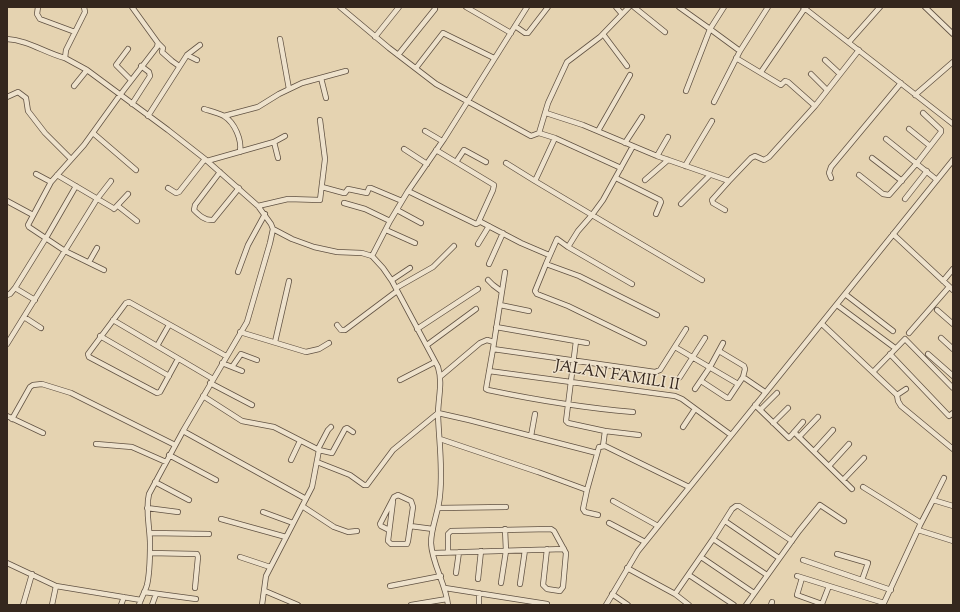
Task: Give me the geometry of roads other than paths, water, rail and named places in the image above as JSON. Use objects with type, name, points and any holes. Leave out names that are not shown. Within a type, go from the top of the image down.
[{"type":"street","points":[[38,7],[37,14],[40,19],[76,32]]},
{"type":"street","points":[[65,58],[66,50],[76,32],[86,7]]},
{"type":"street","points":[[132,7],[163,48],[162,52],[172,62],[179,66]]},
{"type":"street","points":[[340,7],[375,37],[436,84],[526,134],[531,136],[539,133],[555,138],[621,168]]},
{"type":"street","points":[[375,37],[399,7]]},
{"type":"street","points":[[466,7],[510,33]]},
{"type":"street","points":[[372,256],[390,221],[408,191],[468,102],[527,7]]},
{"type":"street","points":[[515,26],[525,33],[528,33],[548,7]]},
{"type":"street","points":[[616,7],[622,14]]},
{"type":"street","points":[[539,133],[552,94],[567,62],[603,34],[628,7]]},
{"type":"street","points":[[634,7],[665,32]]},
{"type":"street","points":[[679,7],[740,51]]},
{"type":"street","points":[[686,91],[710,29],[724,7]]},
{"type":"street","points":[[714,102],[736,58],[768,7]]},
{"type":"street","points":[[849,42],[880,7]]},
{"type":"street","points":[[925,7],[953,34]]},
{"type":"street","points":[[761,72],[804,8],[849,42],[857,53],[899,86],[916,94],[953,124]]},
{"type":"street","points":[[398,55],[434,9]]},
{"type":"street","points":[[416,68],[443,33],[494,58]]},
{"type":"street","points":[[603,34],[627,66]]},
{"type":"street","points":[[7,39],[21,41],[65,58],[87,70],[168,130],[239,188],[265,214],[273,229],[249,316],[169,455],[149,494],[147,521],[150,533],[150,553],[147,582],[140,602],[124,597],[56,586],[7,563]]},
{"type":"street","points":[[280,39],[289,89]]},
{"type":"street","points":[[104,270],[65,250],[28,226],[51,182],[84,145],[141,66],[157,47],[158,43]]},
{"type":"street","points":[[148,116],[187,55],[200,45]]},
{"type":"street","points":[[128,49],[116,65],[131,80]]},
{"type":"street","points":[[725,210],[713,203],[712,200],[751,158],[755,156],[764,160],[769,157],[815,106],[857,53]]},
{"type":"street","points":[[187,55],[197,60]]},
{"type":"street","points":[[736,58],[781,85],[785,81],[788,82],[815,106]]},
{"type":"street","points":[[825,60],[840,74]]},
{"type":"street","points":[[916,94],[953,62]]},
{"type":"street","points":[[132,104],[150,76],[149,72],[141,66]]},
{"type":"street","points":[[74,86],[87,70]]},
{"type":"street","points":[[224,116],[258,107],[289,89],[346,71]]},
{"type":"street","points":[[811,74],[827,90]]},
{"type":"street","points":[[598,131],[630,75]]},
{"type":"street","points":[[321,78],[326,98]]},
{"type":"street","points":[[831,178],[829,173],[831,167],[899,86]]},
{"type":"street","points":[[7,97],[18,92],[26,98],[28,111],[46,133],[71,159]]},
{"type":"street","points":[[204,109],[224,116],[236,129],[241,145],[240,152]]},
{"type":"street","points":[[546,113],[598,131],[657,156],[729,182]]},
{"type":"street","points":[[859,175],[886,196],[888,195],[902,181],[941,132],[941,130],[923,114]]},
{"type":"street","points":[[625,143],[642,117]]},
{"type":"street","points":[[258,206],[288,199],[319,201],[321,199],[325,159],[320,120]]},
{"type":"street","points":[[685,166],[712,121]]},
{"type":"street","points":[[909,129],[930,146]]},
{"type":"street","points":[[425,131],[442,141]]},
{"type":"street","points":[[93,133],[136,170]]},
{"type":"street","points":[[168,188],[176,193],[179,192],[206,160],[274,142],[285,136]]},
{"type":"street","points":[[535,181],[555,138]]},
{"type":"street","points":[[657,156],[668,138]]},
{"type":"street","points":[[886,139],[937,180]]},
{"type":"street","points":[[274,142],[278,158]]},
{"type":"street","points":[[568,247],[578,231],[603,200],[633,146]]},
{"type":"street","points":[[404,149],[427,164]]},
{"type":"street","points":[[408,191],[476,224],[479,221],[494,185],[436,150]]},
{"type":"street","points":[[456,162],[464,150],[486,162]]},
{"type":"street","points":[[872,158],[902,181]]},
{"type":"street","points":[[645,180],[668,160]]},
{"type":"street","points":[[606,605],[627,568],[645,542],[953,160]]},
{"type":"street","points":[[506,163],[702,280]]},
{"type":"street","points":[[905,200],[927,171]]},
{"type":"street","points":[[220,172],[195,204],[194,210],[200,216],[208,220],[213,220],[239,188]]},
{"type":"street","points":[[36,174],[51,182]]},
{"type":"street","points":[[57,175],[112,208],[118,206],[128,194]]},
{"type":"street","points":[[682,204],[710,175]]},
{"type":"street","points":[[616,178],[660,200],[661,202],[656,214]]},
{"type":"street","points":[[7,344],[97,199],[111,181]]},
{"type":"street","points":[[7,295],[15,288],[76,186]]},
{"type":"street","points":[[322,187],[344,194],[348,189],[367,193],[369,188],[371,188],[402,201]]},
{"type":"street","points":[[7,201],[33,215]]},
{"type":"street","points":[[344,203],[365,209],[390,221]]},
{"type":"street","points":[[118,206],[137,221]]},
{"type":"street","points":[[397,210],[421,223]]},
{"type":"street","points":[[238,272],[248,245],[265,214]]},
{"type":"street","points":[[479,221],[521,243],[549,254]]},
{"type":"street","points":[[478,244],[489,226]]},
{"type":"street","points":[[273,229],[292,239],[314,247],[338,252],[367,254],[372,256],[384,268],[392,280],[436,362],[440,376],[438,413],[442,459],[438,508],[433,529],[432,544],[440,576],[445,588],[448,605]]},
{"type":"street","points":[[386,230],[415,243]]},
{"type":"street","points":[[489,264],[503,233]]},
{"type":"street","points":[[893,234],[951,289],[909,333]]},
{"type":"street","points":[[632,284],[568,247],[557,239],[549,254],[535,291],[537,294],[568,306],[644,343]]},
{"type":"street","points":[[337,325],[341,330],[345,330],[397,289],[432,267],[454,246]]},
{"type":"street","points":[[89,262],[97,248]]},
{"type":"street","points":[[546,264],[578,276],[657,315]]},
{"type":"street","points":[[392,280],[410,268]]},
{"type":"street","points":[[943,281],[953,269]]},
{"type":"street","points":[[505,272],[486,388],[488,390],[527,398],[633,412]]},
{"type":"street","points":[[488,280],[493,286],[502,291]]},
{"type":"street","points":[[275,342],[289,281]]},
{"type":"street","points":[[15,288],[35,300]]},
{"type":"street","points":[[418,329],[478,289]]},
{"type":"street","points":[[845,294],[893,331]]},
{"type":"street","points":[[178,359],[160,392],[157,393],[89,357],[88,352],[126,303],[129,302],[226,356]]},
{"type":"street","points":[[500,305],[529,311]]},
{"type":"street","points":[[837,305],[895,348]]},
{"type":"street","points":[[427,345],[476,309]]},
{"type":"street","points":[[937,310],[953,324]]},
{"type":"street","points":[[24,317],[41,328]]},
{"type":"street","points":[[113,320],[252,405]]},
{"type":"street","points":[[822,324],[898,396],[898,401],[901,406],[953,449]]},
{"type":"street","points":[[157,346],[170,325]]},
{"type":"street","points":[[496,327],[586,343]]},
{"type":"street","points":[[493,349],[655,372],[660,370],[686,329]]},
{"type":"street","points":[[240,332],[306,352],[319,350],[329,343]]},
{"type":"street","points":[[100,336],[169,376]]},
{"type":"street","points":[[680,377],[705,338]]},
{"type":"street","points":[[873,372],[905,338],[953,388]]},
{"type":"street","points":[[941,338],[953,349]]},
{"type":"street","points":[[440,376],[480,343],[487,340],[494,342]]},
{"type":"street","points":[[576,341],[570,381],[567,423],[605,431],[639,435]]},
{"type":"street","points":[[695,389],[710,367],[723,342]]},
{"type":"street","points":[[675,347],[738,384]]},
{"type":"street","points":[[701,381],[729,398],[743,377],[745,369],[744,366],[719,351]]},
{"type":"street","points":[[232,367],[241,354],[257,360]]},
{"type":"street","points":[[890,354],[949,416],[953,413]]},
{"type":"street","points":[[928,354],[953,376]]},
{"type":"street","points":[[400,380],[436,362]]},
{"type":"street","points":[[222,363],[242,371]]},
{"type":"street","name":"JALAN FAMILI II","points":[[489,371],[675,396],[682,399],[731,435]]},
{"type":"street","points":[[743,377],[765,392]]},
{"type":"street","points":[[12,419],[30,387],[33,385],[42,384],[71,393],[175,445]]},
{"type":"street","points":[[898,396],[906,388]]},
{"type":"street","points":[[760,410],[777,393]]},
{"type":"street","points":[[203,396],[238,419],[247,423],[274,427],[300,441],[332,453],[345,428],[354,432]]},
{"type":"street","points":[[755,405],[789,438],[803,422]]},
{"type":"street","points":[[773,423],[788,408]]},
{"type":"street","points":[[682,427],[695,409]]},
{"type":"street","points":[[438,413],[597,453]]},
{"type":"street","points":[[317,462],[350,475],[364,486],[367,485],[398,445],[438,413]]},
{"type":"street","points":[[531,436],[535,414]]},
{"type":"street","points":[[7,416],[43,433]]},
{"type":"street","points":[[799,438],[818,417]]},
{"type":"street","points":[[262,605],[266,576],[306,499],[313,482],[319,449],[331,427]]},
{"type":"street","points":[[814,451],[833,430]]},
{"type":"street","points":[[183,431],[306,499]]},
{"type":"street","points":[[598,515],[585,512],[583,509],[597,453],[600,447],[603,446],[605,431]]},
{"type":"street","points":[[794,432],[852,489]]},
{"type":"street","points":[[440,438],[587,490]]},
{"type":"street","points":[[291,460],[300,441]]},
{"type":"street","points":[[96,444],[132,447],[166,462]]},
{"type":"street","points":[[829,466],[849,444]]},
{"type":"street","points":[[603,446],[689,487]]},
{"type":"street","points":[[169,455],[216,480]]},
{"type":"street","points":[[843,480],[864,458]]},
{"type":"street","points":[[797,576],[883,604],[944,478]]},
{"type":"street","points":[[155,482],[189,500]]},
{"type":"street","points":[[863,487],[921,523]]},
{"type":"street","points":[[389,530],[380,524],[394,497],[398,496],[410,501],[412,504],[408,541],[405,544],[389,543],[388,541],[393,501]]},
{"type":"street","points":[[933,500],[953,506]]},
{"type":"street","points":[[614,501],[658,526]]},
{"type":"street","points":[[302,506],[334,527],[348,532],[357,531]]},
{"type":"street","points":[[675,594],[734,507],[739,506],[792,541]]},
{"type":"street","points":[[746,605],[779,558],[820,506],[844,520]]},
{"type":"street","points":[[438,508],[506,507]]},
{"type":"street","points":[[147,508],[178,512]]},
{"type":"street","points":[[263,512],[293,523]]},
{"type":"street","points":[[221,519],[286,537]]},
{"type":"street","points":[[725,521],[779,558]]},
{"type":"street","points":[[609,523],[645,542]]},
{"type":"street","points":[[410,526],[433,529]]},
{"type":"street","points":[[501,583],[506,551],[505,529]]},
{"type":"street","points":[[448,552],[448,534],[451,531],[551,529],[554,531],[566,553],[562,587],[560,591],[547,589],[543,585],[547,549]]},
{"type":"street","points":[[918,530],[953,541]]},
{"type":"street","points":[[150,533],[209,534]]},
{"type":"street","points":[[713,539],[767,575]]},
{"type":"street","points":[[434,553],[564,549]]},
{"type":"street","points":[[520,584],[525,550]]},
{"type":"street","points":[[478,579],[481,551]]},
{"type":"street","points":[[456,573],[459,552]]},
{"type":"street","points":[[150,553],[197,554],[195,588]]},
{"type":"street","points":[[837,554],[868,563],[862,580]]},
{"type":"street","points":[[240,557],[270,568]]},
{"type":"street","points":[[701,557],[754,593]]},
{"type":"street","points":[[803,560],[891,590]]},
{"type":"street","points":[[627,568],[675,594],[689,605]]},
{"type":"street","points":[[24,605],[32,574]]},
{"type":"street","points":[[689,575],[734,605]]},
{"type":"street","points":[[390,586],[440,576]]},
{"type":"street","points":[[802,578],[797,595],[822,604],[829,586]]},
{"type":"street","points":[[52,605],[56,586]]},
{"type":"street","points":[[445,588],[547,604]]},
{"type":"street","points":[[265,591],[298,605]]},
{"type":"street","points":[[144,592],[196,599]]},
{"type":"street","points":[[479,593],[480,605]]},
{"type":"street","points":[[152,605],[156,594]]},
{"type":"street","points":[[612,594],[628,605]]},
{"type":"street","points":[[121,605],[124,597]]},
{"type":"street","points":[[411,605],[447,599]]}]
